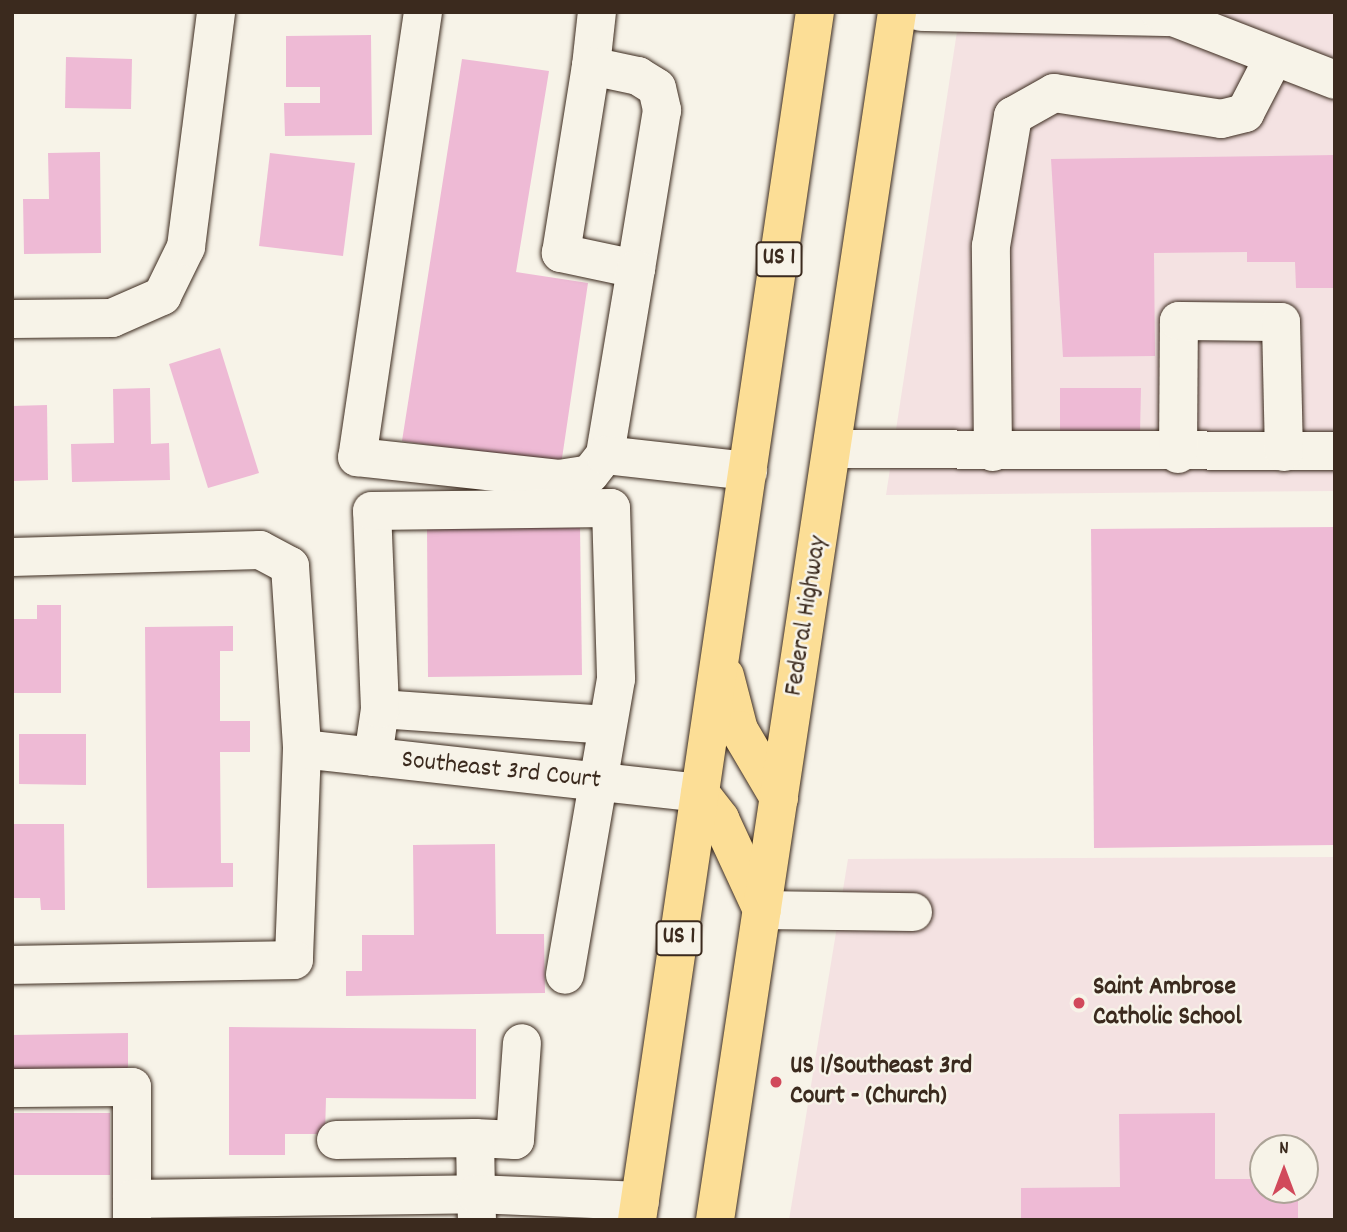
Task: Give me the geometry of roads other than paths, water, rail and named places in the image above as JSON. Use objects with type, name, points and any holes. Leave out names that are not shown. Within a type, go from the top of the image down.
[{"type":"main road","name":"US 1","points":[[639,1210],[815,12]]},
{"type":"main road","name":"Federal Highway","points":[[715,1220],[897,12]]},
{"type":"main road","points":[[720,657],[738,730],[779,798]]},
{"type":"main road","points":[[700,793],[731,839],[762,910]]},
{"type":"street","points":[[12,319],[112,318],[162,296],[186,247],[216,12]]},
{"type":"street","points":[[424,12],[356,457],[559,478],[590,474],[605,455],[662,110],[657,88],[638,76],[591,66]]},
{"type":"street","points":[[597,12],[561,253],[636,268]]},
{"type":"street","points":[[921,12],[1165,15],[1273,59],[1335,80]]},
{"type":"street","points":[[993,452],[991,246],[1013,116],[1054,93],[1221,119],[1245,113],[1273,59]]},
{"type":"street","points":[[1178,454],[1179,321],[1282,322],[1284,452]]},
{"type":"street","points":[[832,449],[1178,454],[1335,451]]},
{"type":"street","points":[[605,455],[748,471]]},
{"type":"street","points":[[373,757],[380,709],[372,511],[611,508],[616,679],[594,782],[565,975]]},
{"type":"street","points":[[12,557],[260,550],[290,566],[302,749],[294,960],[12,965]]},
{"type":"street","points":[[380,709],[606,725]]},
{"type":"street","name":"Southeast 3rd Court","points":[[302,749],[700,793]]},
{"type":"street","points":[[762,910],[913,912]]},
{"type":"street","points":[[336,1140],[516,1140],[522,1043]]},
{"type":"street","points":[[12,1088],[131,1087],[132,1210],[477,1207],[639,1210]]},
{"type":"street","points":[[475,1138],[477,1207]]},
{"type":"place","name":"Saint Ambrose Catholic School","points":[[1079,1003]]},
{"type":"place","name":"US 1/Southeast 3rd Court - (Church)","points":[[776,1082]]}]
